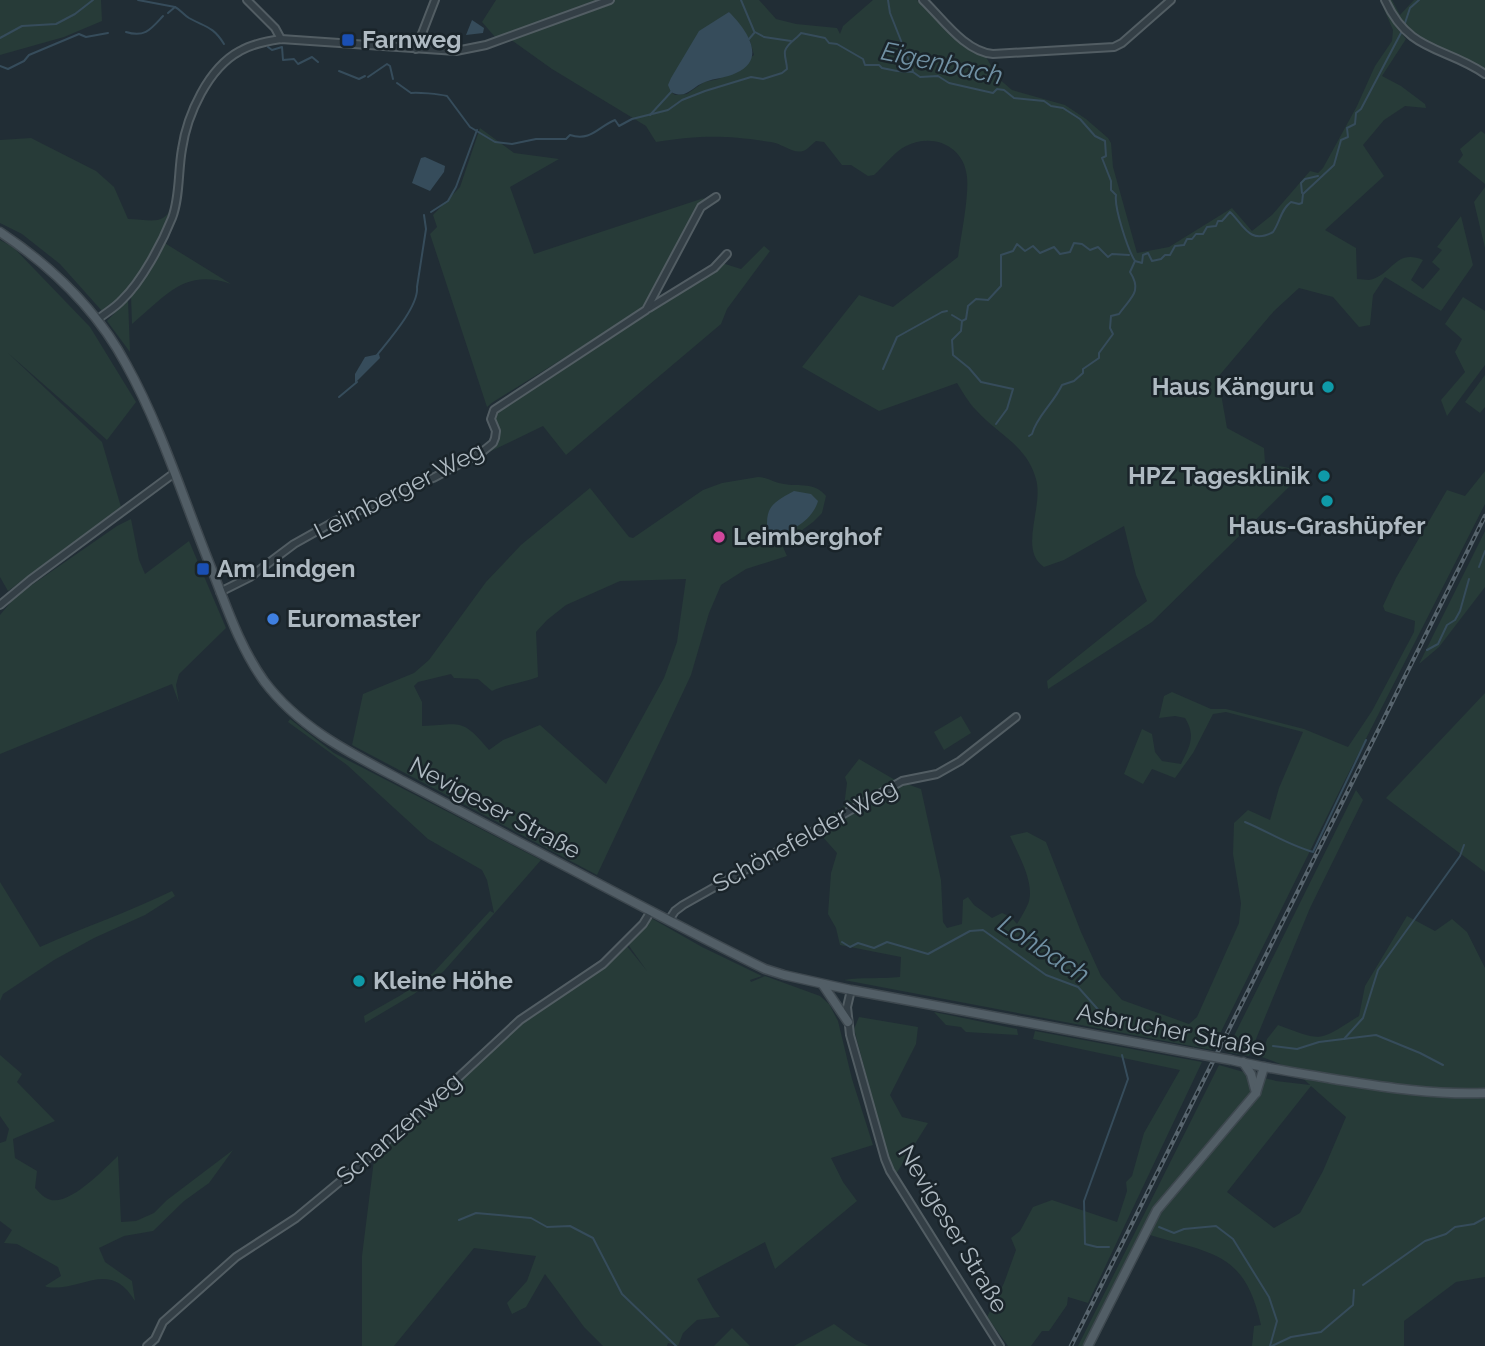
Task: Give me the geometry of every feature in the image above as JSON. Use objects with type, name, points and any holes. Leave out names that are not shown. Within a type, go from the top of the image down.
[{"type":"main road","name":"Nevigeser Straße","points":[[0,232],[50,270],[97,320],[125,362],[145,403],[247,654],[265,682],[288,708],[314,731],[355,756],[765,969],[851,990]]},
{"type":"main road","points":[[823,985],[848,1022]]},
{"type":"main road","name":"Asbrucher Straße","points":[[851,990],[1264,1068],[1385,1088],[1444,1094],[1485,1093]]},
{"type":"main road","points":[[1242,1062],[1251,1074],[1256,1093]]},
{"type":"main road","points":[[1088,1346],[1157,1210],[1256,1093],[1264,1068]]},
{"type":"street","points":[[247,0],[275,28],[281,39]]},
{"type":"street","points":[[416,49],[435,0]]},
{"type":"street","points":[[97,320],[119,303],[134,286],[171,221],[176,202],[182,145],[188,124],[218,69],[240,51],[253,45],[281,39],[440,51],[471,49],[610,0]]},
{"type":"street","points":[[923,0],[968,44],[993,54],[1114,47],[1171,0]]},
{"type":"street","points":[[1385,0],[1407,33],[1429,47],[1485,74]]},
{"type":"street","name":"Leimberger Weg","points":[[220,592],[250,577],[294,544],[335,521],[433,478],[482,452],[495,438],[496,431],[491,419],[494,410],[646,310],[701,207],[716,197]]},
{"type":"street","points":[[646,310],[714,268],[727,254]]},
{"type":"street","points":[[0,605],[173,474]]},
{"type":"street","name":"Schönefelder Weg","points":[[669,920],[683,905],[902,781],[937,774],[960,761],[1016,717]]},
{"type":"street","name":"Schanzenweg","points":[[147,1346],[155,1339],[163,1322],[236,1257],[296,1218],[372,1155],[520,1020],[603,964],[643,924],[652,911]]},
{"type":"street","name":"Nevigeser Straße","points":[[851,990],[847,1007],[848,1022],[890,1171],[1000,1346]]},
{"type":"green space","points":[[0,0],[101,0],[102,21],[64,37],[0,55]]},
{"type":"green space","points":[[496,0],[759,0],[776,19],[837,28],[840,34],[843,26],[873,0],[917,0],[962,42],[986,57],[998,78],[1012,90],[1065,105],[1108,138],[1111,143],[1113,167],[1137,253],[1169,247],[1232,208],[1252,231],[1272,215],[1310,171],[1318,173],[1323,168],[1357,106],[1375,66],[1392,41],[1393,30],[1382,0],[1406,39],[1382,76],[1401,86],[1425,104],[1426,108],[1405,106],[1384,120],[1363,145],[1384,176],[1325,230],[1356,248],[1357,279],[1377,278],[1400,260],[1414,257],[1423,260],[1411,280],[1423,289],[1440,269],[1432,262],[1442,250],[1437,247],[1461,216],[1473,265],[1441,311],[1385,277],[1373,295],[1370,325],[1359,327],[1333,297],[1299,288],[1274,311],[1218,377],[1227,428],[1264,448],[1265,463],[1289,468],[1296,480],[1152,622],[1048,689],[1047,681],[1147,601],[1136,575],[1124,526],[1064,560],[1044,567],[1033,550],[1038,490],[1032,467],[1019,449],[973,407],[957,383],[879,411],[802,367],[859,295],[893,307],[958,257],[967,185],[965,166],[960,157],[945,145],[916,142],[893,155],[874,175],[868,176],[851,165],[842,165],[824,142],[816,141],[799,152],[771,142],[727,137],[656,142],[646,126],[552,69],[510,39],[495,37],[482,22]],"holes":[[[729,12],[750,41],[754,55],[719,79],[704,82],[687,94],[675,95],[671,92]]]},
{"type":"green space","points":[[1389,0],[1392,0],[1400,15],[1414,0],[1485,0],[1485,71],[1421,40],[1396,16]]},
{"type":"green space","points":[[480,128],[514,153],[559,159],[510,187],[534,254],[704,198],[643,309],[487,407],[430,234],[437,227],[433,215],[460,187]]},
{"type":"green space","points":[[1481,131],[1485,134],[1485,184],[1458,162],[1463,155],[1460,149]]},
{"type":"green space","points":[[31,138],[96,171],[114,187],[128,219],[160,219],[169,213],[172,206],[163,233],[146,264],[123,293],[102,311],[60,264],[22,234],[0,223],[0,140]]},
{"type":"green space","points":[[1485,187],[1485,248],[1474,202]]},
{"type":"green space","points":[[0,240],[13,247],[90,327],[136,402],[107,440],[8,353],[102,442],[121,507],[8,591],[0,577]]},
{"type":"green space","points":[[163,242],[231,284],[215,280],[188,282],[166,295],[132,324],[131,296]]},
{"type":"green space","points":[[764,246],[770,251],[727,309],[721,324],[566,455],[543,426],[485,454],[499,440],[493,421],[497,408],[658,304],[716,270],[722,263],[741,269]]},
{"type":"green space","points":[[1463,297],[1485,311],[1485,365],[1447,416],[1441,400],[1465,372],[1455,352],[1462,339],[1445,324]]},
{"type":"green space","points":[[128,299],[130,352],[107,321]]},
{"type":"green space","points":[[1485,375],[1485,407],[1480,413],[1465,402]]},
{"type":"green space","points":[[1485,471],[1485,504],[1212,1050],[844,980],[900,977],[901,957],[840,945],[836,928],[828,914],[831,873],[837,853],[822,836],[807,839],[809,828],[844,806],[847,783],[845,777],[859,759],[895,780],[921,789],[941,880],[943,922],[947,928],[962,924],[963,900],[968,897],[992,918],[1002,913],[1017,924],[1028,904],[1030,887],[1010,836],[1027,832],[1046,842],[1101,976],[1122,1000],[1189,1024],[1197,1017],[1239,923],[1241,903],[1233,854],[1234,823],[1248,810],[1270,820],[1279,788],[1303,732],[1226,712],[1213,714],[1193,753],[1175,778],[1152,769],[1143,784],[1124,774],[1142,729],[1152,734],[1155,752],[1162,761],[1181,764],[1191,736],[1188,724],[1185,718],[1159,718],[1164,696],[1172,692],[1211,709],[1226,709],[1304,729],[1348,747],[1372,711],[1414,632],[1415,621],[1385,611],[1383,606],[1396,578],[1447,490],[1465,496]]},
{"type":"green space","points":[[762,477],[786,484],[810,486],[826,496],[822,513],[782,545],[787,556],[746,569],[721,585],[709,613],[691,675],[597,875],[352,745],[363,694],[414,673],[429,660],[486,582],[521,545],[590,488],[629,537],[633,538],[703,490],[722,483]],"holes":[[[686,579],[677,642],[664,678],[606,784],[540,725],[503,740],[489,750],[473,732],[460,725],[422,726],[422,702],[414,686],[418,682],[451,674],[454,678],[478,679],[492,691],[538,677],[536,632],[566,605],[620,581]]]},
{"type":"green space","points":[[131,519],[139,560],[145,574],[189,541],[226,628],[179,674],[176,685],[179,703],[172,684],[0,754],[0,615],[16,596]]},
{"type":"green space","points":[[1485,531],[1485,587],[1439,647],[1419,664]]},
{"type":"green space","points":[[1485,693],[1485,872],[1386,798]]},
{"type":"green space","points":[[961,716],[971,733],[944,750],[934,732]]},
{"type":"green space","points":[[290,719],[334,753],[541,860],[444,971],[414,994],[365,1023],[364,1016],[433,973],[490,911],[494,913],[487,880],[482,870],[428,839],[347,765],[288,722]]},
{"type":"green space","points":[[1356,790],[1363,800],[1310,908],[1249,1056],[1226,1052]]},
{"type":"green space","points":[[0,882],[40,947],[172,891],[175,896],[145,915],[54,960],[3,994],[0,1001]]},
{"type":"green space","points":[[1407,916],[1435,931],[1452,919],[1467,932],[1485,968],[1485,1277],[1456,1282],[1404,1321],[1404,1346],[1252,1346],[1254,1326],[1261,1325],[1246,1283],[1235,1269],[1209,1253],[1150,1235],[1094,1346],[1078,1346],[1219,1065],[1276,1081],[1310,1085],[1293,1069],[1262,1057],[1267,1039],[1278,1025],[1320,1037],[1335,1031],[1359,1016],[1365,986]],"holes":[[[1311,1086],[1346,1117],[1323,1171],[1300,1213],[1274,1228],[1227,1192]]]},
{"type":"green space","points":[[651,918],[762,976],[750,980],[751,982],[765,976],[820,996],[829,1004],[838,1021],[852,1079],[873,1145],[831,1158],[843,1182],[857,1201],[775,1269],[765,1242],[697,1279],[720,1317],[697,1320],[683,1333],[678,1346],[668,1343],[667,1346],[603,1346],[584,1327],[545,1274],[526,1307],[512,1314],[507,1303],[527,1281],[536,1256],[474,1248],[394,1346],[362,1346],[362,1256],[376,1155],[410,1120],[425,1108],[436,1104],[525,1019],[591,976],[626,945],[647,971],[627,943]]},
{"type":"green space","points":[[934,1012],[1017,1029],[1018,1035],[966,1032],[961,1027],[946,1025]]},
{"type":"green space","points":[[859,1017],[918,1027],[916,1044],[890,1095],[902,1117],[928,1123],[896,1174],[888,1157],[854,1029]]},
{"type":"green space","points":[[1035,1031],[1202,1062],[1088,1303],[1068,1297],[1067,1305],[1049,1331],[1042,1331],[1031,1346],[1008,1346],[987,1317],[1016,1250],[1011,1238],[1020,1231],[1033,1207],[1052,1200],[1117,1222],[1127,1191],[1126,1182],[1132,1176],[1144,1133],[1180,1070],[1033,1039]]},
{"type":"green space","points":[[0,1055],[22,1074],[17,1082],[55,1121],[13,1139],[15,1158],[37,1171],[35,1188],[48,1199],[65,1198],[75,1193],[118,1156],[121,1222],[136,1221],[154,1213],[233,1150],[209,1183],[184,1201],[153,1231],[124,1236],[99,1248],[105,1262],[132,1281],[135,1301],[125,1288],[115,1281],[105,1279],[47,1287],[45,1286],[61,1276],[58,1267],[17,1244],[4,1243],[12,1230],[0,1221],[0,1143],[6,1141],[9,1129],[0,1116]]},
{"type":"green space","points":[[834,1324],[869,1346],[794,1346]]},
{"type":"green space","points":[[732,1328],[750,1346],[714,1346]]},
{"type":"water","points":[[729,12],[742,27],[751,44],[751,60],[746,67],[728,76],[700,84],[685,94],[671,92],[668,85],[671,78],[699,31]]},
{"type":"water","points":[[472,20],[484,28],[483,33],[466,35]]},
{"type":"water","points":[[425,157],[445,166],[444,172],[430,191],[412,183],[421,158]]},
{"type":"water","points":[[379,354],[380,358],[355,383],[355,374],[365,357]]},
{"type":"water","points":[[794,491],[811,494],[818,501],[815,508],[799,526],[784,533],[768,535],[767,518],[771,507]]},
{"type":"waterway","points":[[0,38],[22,26],[56,24],[93,0]]},
{"type":"waterway","points":[[138,0],[175,7]]},
{"type":"waterway","points":[[741,0],[754,31]]},
{"type":"waterway","points":[[888,0],[890,13],[913,71]]},
{"type":"waterway","name":"Eigenbach","points":[[1404,26],[1410,8],[1419,0]]},
{"type":"waterway","name":"Eigenbach","points":[[168,13],[175,7],[212,30],[224,44]]},
{"type":"waterway","name":"Eigenbach","points":[[126,32],[143,33],[163,16]]},
{"type":"waterway","name":"Eigenbach","points":[[397,83],[411,93],[447,96],[470,127],[495,142],[512,144],[536,139],[566,139],[570,135],[589,135],[615,120],[619,126],[632,119],[668,110],[682,100],[705,91],[751,77],[763,79],[782,73],[787,69],[786,48],[801,33],[825,38],[829,43],[837,44],[863,59],[865,65],[913,72],[920,77],[938,76],[949,83],[993,93],[997,89],[1004,90],[1014,98],[1044,101],[1051,106],[1063,108],[1080,119],[1095,136],[1105,141],[1106,156],[1102,158],[1111,181],[1111,190],[1116,195],[1122,229],[1135,261],[1142,263],[1143,255],[1148,253],[1152,261],[1170,255],[1175,246],[1184,245],[1187,239],[1203,234],[1207,227],[1216,226],[1218,221],[1222,221],[1230,212],[1253,235],[1273,232],[1288,205],[1291,202],[1302,203],[1303,194],[1334,165],[1341,140],[1348,137],[1347,128],[1355,124],[1356,113],[1361,109],[1402,31]]},
{"type":"waterway","points":[[749,39],[755,32],[764,37],[791,41]]},
{"type":"waterway","name":"Eigenbach","points":[[0,66],[8,69],[24,61],[29,55],[79,34],[86,37],[108,33]]},
{"type":"waterway","name":"Eigenbach","points":[[268,47],[272,50],[282,47],[283,60],[294,59],[298,64],[312,57],[318,62]]},
{"type":"waterway","name":"Eigenbach","points":[[368,77],[387,64],[393,79]]},
{"type":"waterway","name":"Eigenbach","points":[[339,71],[359,79],[365,76]]},
{"type":"waterway","points":[[650,115],[672,91]]},
{"type":"waterway","points":[[431,212],[448,201],[456,187],[477,130]]},
{"type":"waterway","name":"Eigenbach","points":[[1302,193],[1301,183],[1305,179],[1318,176]]},
{"type":"waterway","points":[[377,355],[413,304],[426,229],[424,215]]},
{"type":"waterway","points":[[996,424],[1007,409],[1013,389],[981,382],[953,355],[952,340],[961,331],[968,306],[976,299],[988,300],[1001,286],[1001,255],[1013,251],[1017,244],[1025,251],[1033,246],[1040,253],[1054,247],[1060,254],[1070,252],[1074,243],[1082,244],[1090,250],[1098,247],[1108,257],[1112,254],[1129,255]]},
{"type":"waterway","points":[[1029,436],[1062,385],[1074,381],[1083,373],[1083,369],[1099,358],[1099,353],[1113,334],[1110,328],[1111,316],[1119,314],[1134,294],[1134,279],[1130,272],[1135,261]]},
{"type":"waterway","points":[[883,369],[897,337],[947,311]]},
{"type":"waterway","points":[[952,315],[962,321]]},
{"type":"waterway","points":[[339,397],[357,382]]},
{"type":"waterway","points":[[1479,567],[1485,551]]},
{"type":"waterway","points":[[1427,650],[1438,644],[1447,625],[1455,620],[1469,579]]},
{"type":"waterway","points":[[1245,822],[1313,852],[1366,740]]},
{"type":"waterway","points":[[1344,1039],[1363,1018],[1378,970],[1460,856],[1464,845]]},
{"type":"waterway","name":"Lohbach","points":[[842,942],[850,947],[858,943],[874,948],[887,942],[928,954],[970,931],[983,930],[1046,975],[1078,987],[1103,1015]]},
{"type":"waterway","points":[[1273,1046],[1297,1049],[1319,1042],[1376,1035],[1443,1065]]},
{"type":"waterway","name":"Lohbach","points":[[1109,1247],[1085,1244],[1084,1201],[1128,1079],[1122,1055]]},
{"type":"waterway","points":[[459,1220],[476,1213],[531,1218],[547,1227],[570,1226],[593,1238],[622,1294],[676,1346]]},
{"type":"waterway","points":[[1363,1285],[1425,1241],[1446,1234],[1455,1227],[1474,1224],[1485,1218]]},
{"type":"waterway","name":"Lohbach","points":[[1159,1227],[1174,1233],[1184,1229],[1216,1226],[1233,1239],[1269,1297],[1277,1321],[1270,1346]]},
{"type":"waterway","points":[[1272,1346],[1291,1337],[1321,1332],[1353,1305],[1354,1290]]},
{"type":"railway","points":[[1071,1346],[1485,516]]},
{"type":"place","name":"Farnweg","points":[[348,40]]},
{"type":"place","name":"Haus Känguru","points":[[1328,387]]},
{"type":"place","name":"HPZ Tagesklinik","points":[[1324,476]]},
{"type":"place","name":"Haus-Grashüpfer","points":[[1327,501]]},
{"type":"place","name":"Leimberghof","points":[[719,537]]},
{"type":"place","name":"Am Lindgen","points":[[203,569]]},
{"type":"place","name":"Euromaster","points":[[273,619]]},
{"type":"place","name":"Kleine Höhe","points":[[359,981]]}]
